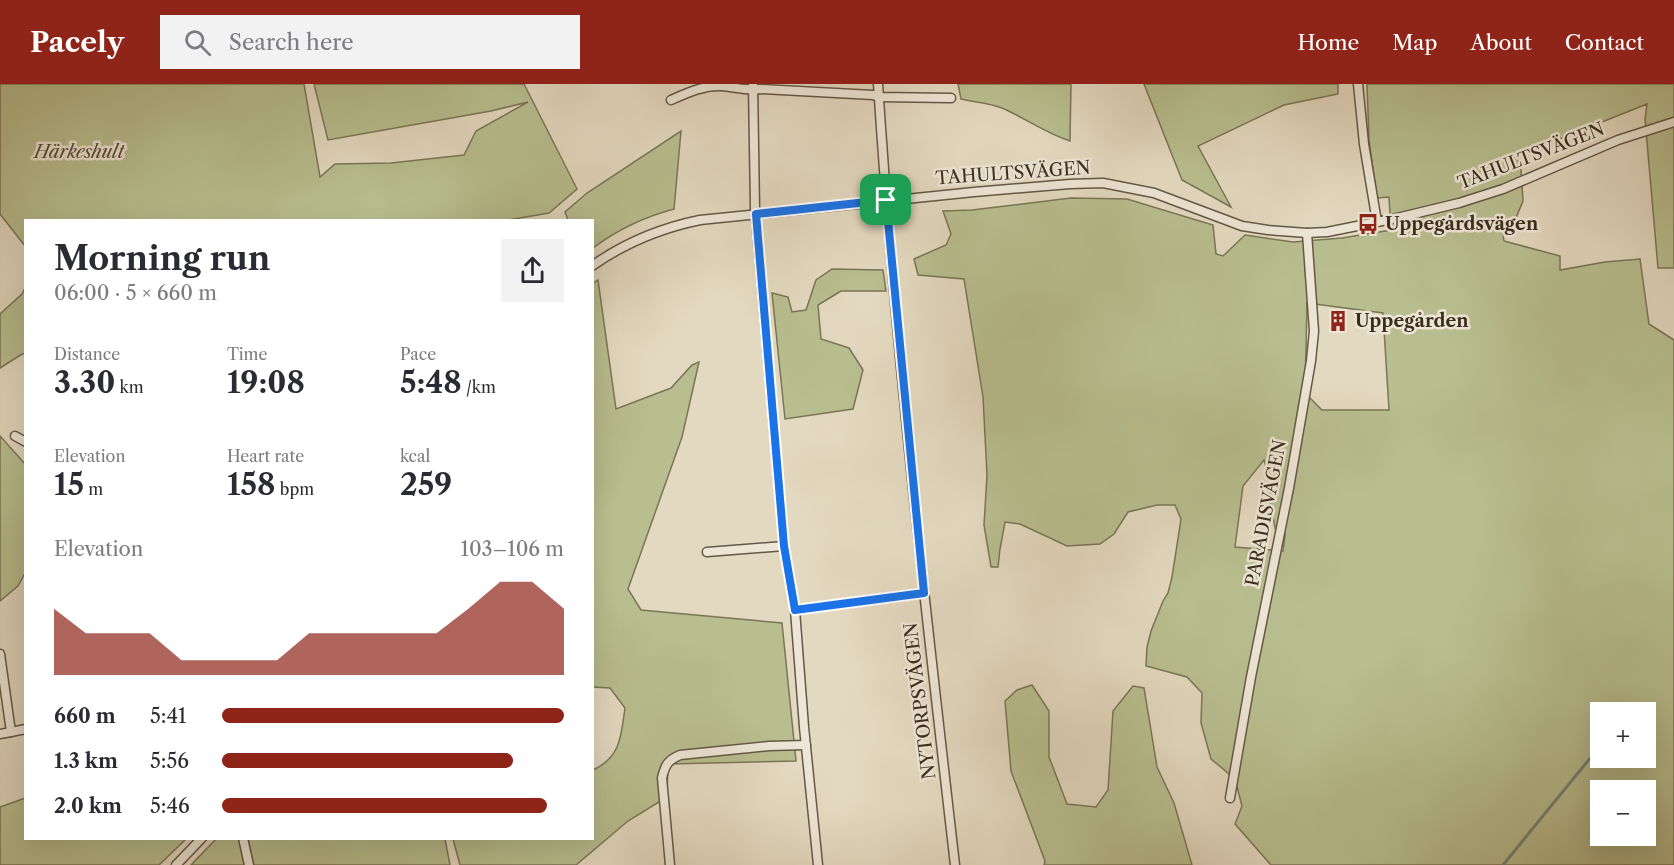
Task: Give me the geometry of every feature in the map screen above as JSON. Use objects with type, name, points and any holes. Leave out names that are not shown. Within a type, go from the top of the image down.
[{"type":"street","name":"NYTORPSVÄGEN","points":[[878,84],[886,200],[924,593],[955,865]]},
{"type":"street","points":[[1358,84],[1364,144],[1377,222]]},
{"type":"street","points":[[671,100],[695,90],[719,86],[879,97],[951,98]]},
{"type":"street","points":[[753,87],[756,214],[784,546],[795,610],[818,865]]},
{"type":"street","name":"TAHULTSVÄGEN","points":[[594,265],[623,246],[676,225],[886,200],[1070,184],[1103,183],[1154,193],[1242,226],[1307,233],[1327,232],[1459,203],[1503,189],[1618,140],[1674,122]]},
{"type":"street","name":"PARADISVÄGEN","points":[[1230,798],[1251,677],[1290,488],[1311,361],[1314,331],[1307,233]]},
{"type":"street","points":[[15,436],[24,441]]},
{"type":"street","points":[[707,552],[784,546]]},
{"type":"street","points":[[795,610],[924,593]]},
{"type":"street","points":[[0,654],[11,732]]},
{"type":"street","points":[[0,734],[24,729]]},
{"type":"street","points":[[670,865],[662,778],[665,766],[671,759],[680,755],[769,746],[806,745]]},
{"type":"street","points":[[176,865],[200,840]]},
{"type":"street","points":[[243,840],[249,865]]},
{"type":"green space","name":"Härkeshult","points":[[0,84],[304,84],[320,177],[335,164],[391,163],[464,155],[476,131],[528,102],[491,111],[328,140],[314,84],[524,84],[577,189],[549,213],[514,219],[24,219],[24,245],[0,214]]},
{"type":"green space","points":[[958,84],[1071,84],[1070,141],[1002,108],[961,99]]},
{"type":"green space","points":[[1144,84],[1338,84],[1338,94],[1284,105],[1198,146],[1231,207],[1182,180]]},
{"type":"green space","points":[[1367,84],[1674,84],[1674,268],[1658,268],[1645,119],[1647,104],[1517,156],[1521,170],[1523,201],[1513,225],[1502,228],[1504,241],[1560,256],[1560,270],[1640,259],[1649,324],[1674,340],[1674,865],[1271,865],[1235,824],[1242,806],[1235,779],[1211,759],[1201,723],[1202,693],[1187,677],[1146,666],[1151,631],[1168,593],[1172,577],[1181,519],[1175,505],[1157,505],[1128,512],[1114,534],[1100,544],[1067,546],[1020,524],[1005,522],[998,567],[991,567],[984,525],[987,475],[983,397],[964,279],[918,275],[914,259],[946,245],[951,234],[943,211],[972,210],[1071,198],[1127,199],[1213,225],[1216,254],[1223,256],[1245,235],[1293,242],[1342,238],[1391,230],[1389,197],[1377,198],[1369,140]],"holes":[[[1307,303],[1383,313],[1389,410],[1322,410],[1305,393]],[[1264,460],[1271,485],[1269,498],[1278,542],[1285,535],[1283,551],[1235,547],[1243,486]]]},
{"type":"green space","points":[[681,131],[674,209],[631,225],[594,247],[594,219],[568,219],[565,212],[587,193]]},
{"type":"green space","points":[[832,269],[883,270],[886,291],[841,291],[818,305],[821,339],[849,348],[863,370],[853,409],[785,419],[772,293],[788,297],[792,312],[806,310],[816,280]]},
{"type":"green space","points":[[598,280],[616,409],[671,388],[692,365],[699,362],[682,437],[628,589],[641,610],[782,623],[796,761],[668,764],[667,797],[628,821],[576,865],[460,865],[453,840],[594,840],[594,769],[609,759],[618,745],[625,708],[610,688],[594,687],[594,283]]},
{"type":"green space","points":[[24,290],[24,354],[0,368],[0,314]]},
{"type":"green space","points":[[0,436],[24,463],[24,575],[18,586],[0,601]]},
{"type":"green space","points":[[1032,685],[1049,711],[1049,757],[1067,804],[1096,807],[1108,790],[1113,711],[1133,686],[1144,688],[1157,767],[1174,803],[1192,865],[1044,865],[1045,861],[1011,771],[1005,701],[1017,690]]},
{"type":"green space","points":[[24,798],[24,840],[185,840],[159,865],[0,865],[0,807]]},
{"type":"green space","points":[[215,840],[445,840],[450,865],[191,865]]},
{"type":"waterway","points":[[1503,865],[1590,758]]},
{"type":"place","name":"Uppegårdsvägen","points":[[1368,224]]},
{"type":"place","name":"Uppegården","points":[[1338,321]]},
{"type":"route","points":[[886,200],[924,593],[795,610],[784,546],[756,214],[886,200]]}]
